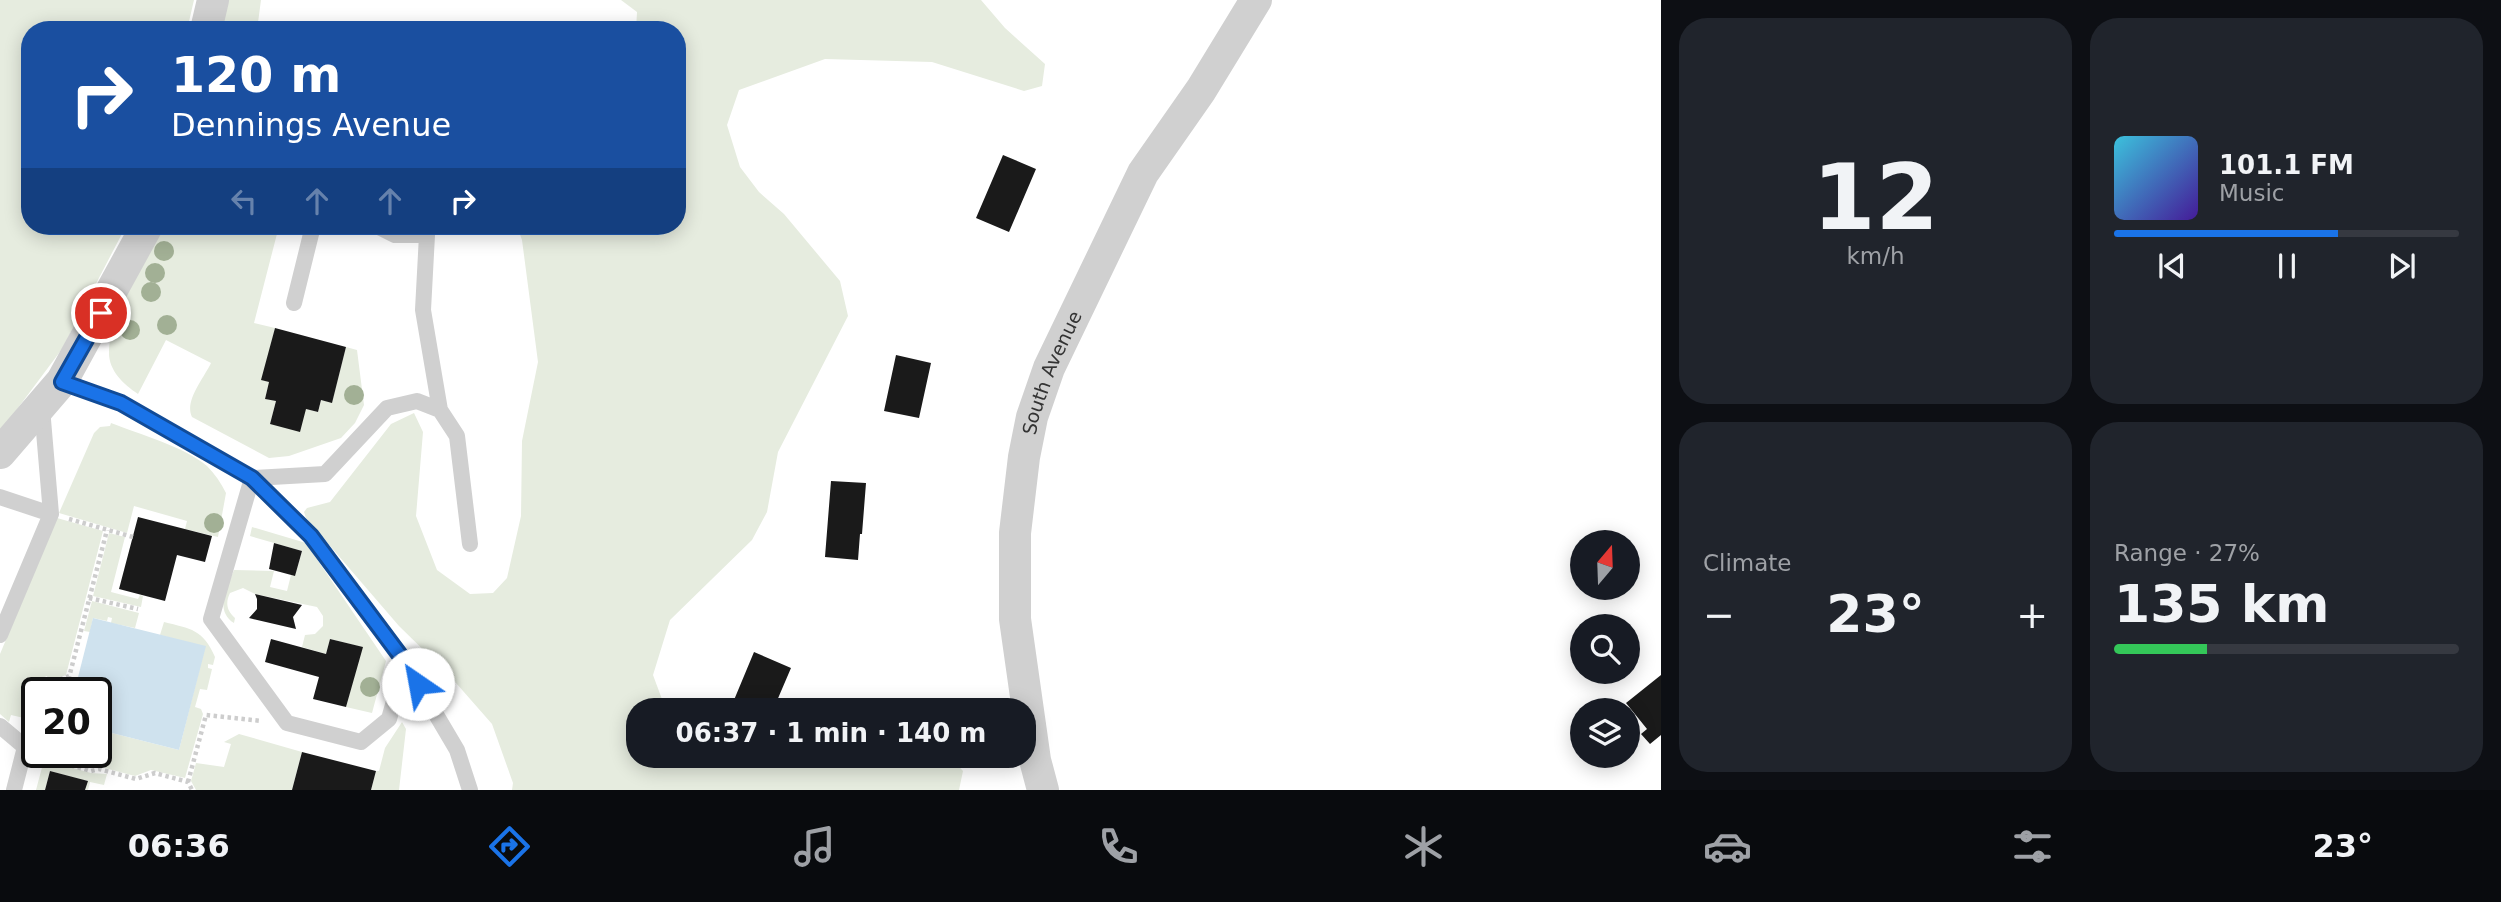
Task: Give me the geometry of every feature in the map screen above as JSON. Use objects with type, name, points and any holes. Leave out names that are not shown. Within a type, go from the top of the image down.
[{"type":"street","points":[[208,21],[214,0]]},
{"type":"street","name":"South Avenue","points":[[1044,790],[1035,760],[1015,619],[1015,533],[1024,457],[1032,417],[1051,362],[1143,173],[1201,90],[1256,0]]},
{"type":"street","points":[[0,453],[62,382],[142,235]]},
{"type":"lane","points":[[294,303],[311,235]]},
{"type":"lane","points":[[426,235],[423,310],[440,410],[457,436],[470,544]]},
{"type":"lane","points":[[62,382],[121,403],[252,478],[311,536],[405,662],[457,750],[470,790]]},
{"type":"lane","points":[[252,478],[325,474],[387,408],[417,401],[440,410]]},
{"type":"lane","points":[[0,635],[51,514],[42,408]]},
{"type":"lane","points":[[252,478],[211,619],[287,723],[361,742],[389,719],[405,662]]},
{"type":"lane","points":[[0,497],[51,514]]},
{"type":"lane","points":[[0,726],[25,747],[14,790]]},
{"type":"path","points":[[51,514],[133,537]]},
{"type":"path","points":[[69,676],[107,530]]},
{"type":"path","points":[[89,598],[138,609]]},
{"type":"path","points":[[192,790],[188,782],[206,715],[287,723]]},
{"type":"path","points":[[80,768],[91,771],[99,769],[136,779],[155,773],[188,782]]},
{"type":"shaded area","points":[[0,0],[194,0],[189,21],[21,21],[21,235],[121,235],[62,349],[0,432]]},
{"type":"shaded area","points":[[228,0],[261,0],[258,21],[222,21]]},
{"type":"shaded area","points":[[621,0],[981,0],[1005,28],[1045,64],[1042,86],[1024,91],[932,62],[825,59],[739,90],[727,125],[740,167],[759,192],[784,214],[840,281],[848,316],[778,452],[767,512],[752,540],[670,620],[653,675],[662,698],[626,698],[626,768],[960,768],[963,771],[959,790],[512,790],[513,783],[492,724],[449,675],[399,626],[306,518],[304,512],[307,508],[330,502],[391,424],[414,413],[423,432],[416,516],[437,570],[470,594],[493,593],[507,578],[521,516],[522,441],[538,362],[520,235],[686,235],[686,21],[636,21],[637,12]]},
{"type":"shaded area","points":[[158,235],[277,235],[254,323],[275,328],[262,380],[269,382],[265,399],[276,401],[270,424],[306,409],[318,412],[321,400],[332,402],[346,347],[357,350],[364,405],[355,423],[341,438],[289,456],[269,458],[192,417],[190,411],[193,397],[211,363],[166,340],[138,394],[118,376],[109,358],[115,320]]},
{"type":"shaded area","points":[[111,423],[174,447],[198,459],[210,469],[226,493],[218,537],[185,529],[187,521],[134,506],[127,533],[59,513],[94,433],[100,427],[110,426]]},
{"type":"shaded area","points":[[57,518],[103,531],[66,675],[21,677],[21,717],[11,715],[9,722],[0,714],[0,654]]},
{"type":"shaded area","points":[[252,527],[306,543],[386,661],[372,713],[346,707],[362,647],[330,639],[326,654],[302,647],[305,635],[315,634],[323,626],[323,616],[317,607],[255,594],[243,588],[230,593],[228,607],[235,618],[234,623],[228,618],[223,605],[234,570],[274,571],[270,587],[287,591],[291,575],[295,576],[302,551],[250,536]]},
{"type":"shaded area","points":[[109,533],[125,537],[111,592],[138,599],[140,595],[143,596],[141,607],[93,596]]},
{"type":"shaded area","points":[[92,601],[139,613],[135,628],[111,623],[112,618],[108,617],[107,621],[93,618],[90,632],[84,631]]},
{"type":"shaded area","points":[[164,622],[182,626],[201,635],[215,657],[213,665],[208,664],[208,668],[212,669],[207,690],[200,689],[195,707],[201,709],[203,714],[185,778],[151,770],[135,776],[105,768],[112,768],[112,733],[179,750],[205,647],[160,635]]},
{"type":"shaded area","points":[[402,722],[406,729],[399,790],[371,790],[385,748]]},
{"type":"shaded area","points":[[239,734],[302,752],[292,790],[196,790],[191,781],[196,763],[224,767],[231,744],[224,742]]},
{"type":"shaded area","points":[[42,768],[73,768],[107,774],[104,785],[90,782],[88,790],[85,790],[87,781],[50,771],[45,790],[36,790]]},
{"type":"water","points":[[93,618],[206,646],[179,750],[112,733],[112,677],[78,677]]},
{"type":"building","points":[[1003,155],[1036,169],[1009,232],[976,218]]},
{"type":"building","points":[[275,328],[346,347],[332,403],[321,400],[318,412],[306,409],[300,432],[270,424],[276,401],[265,399],[269,382],[261,380]]},
{"type":"building","points":[[896,355],[931,363],[919,418],[884,411]]},
{"type":"building","points":[[831,481],[866,483],[858,560],[825,557]]},
{"type":"building","points":[[138,517],[212,536],[205,562],[177,555],[165,601],[119,589]]},
{"type":"building","points":[[274,543],[302,551],[295,576],[269,569]]},
{"type":"building","points":[[255,594],[302,605],[293,617],[296,629],[249,618],[257,609]]},
{"type":"building","points":[[271,639],[326,654],[330,639],[363,647],[346,707],[313,699],[319,677],[265,662]]},
{"type":"building","points":[[754,652],[791,668],[778,698],[735,698]]},
{"type":"building","points":[[1661,675],[1661,735],[1650,744],[1641,734],[1647,729],[1640,720],[1640,698],[1632,698]]},
{"type":"building","points":[[302,752],[376,771],[371,790],[292,790]]},
{"type":"building","points":[[50,771],[88,781],[85,790],[45,790]]},
{"type":"route","points":[[101,313],[62,382],[121,403],[252,478],[311,536],[405,662],[418,684]]}]
